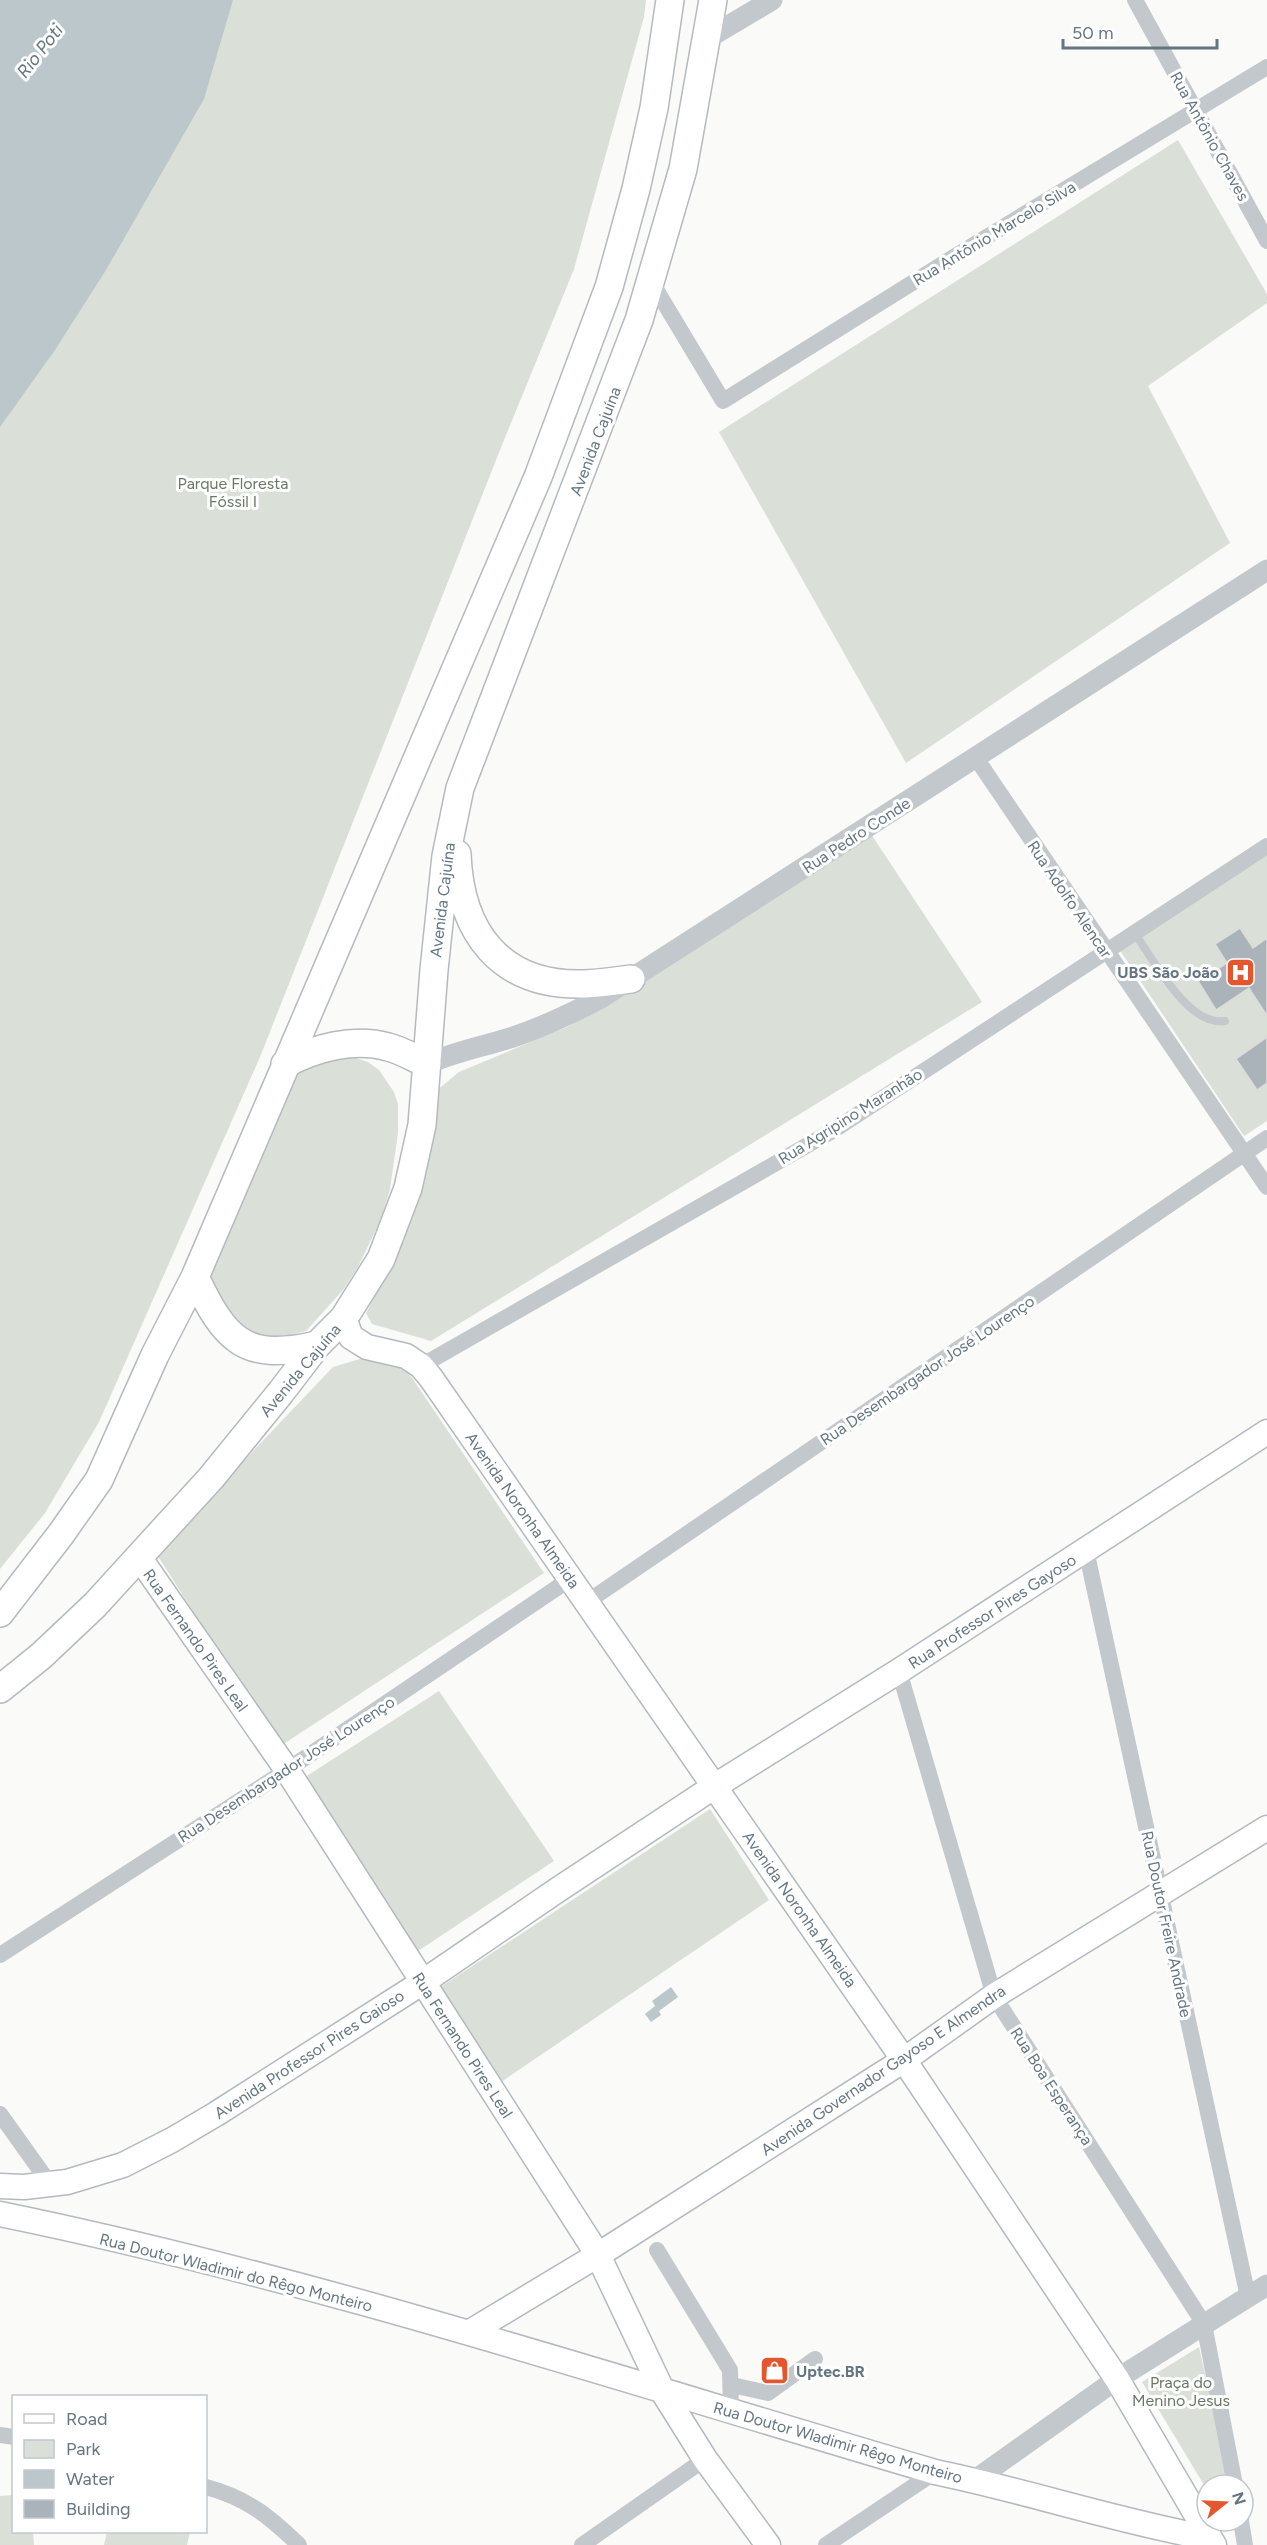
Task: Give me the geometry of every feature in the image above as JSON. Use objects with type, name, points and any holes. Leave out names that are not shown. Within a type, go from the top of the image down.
[{"type":"main road","points":[[0,1613],[37,1567],[99,1479],[155,1355],[195,1277],[538,477],[605,298],[636,189],[654,108],[670,0]]},
{"type":"main road","name":"Avenida Cajuína","points":[[0,1689],[41,1656],[95,1605],[211,1478],[317,1345],[344,1318],[381,1259],[408,1188],[422,1125],[434,970],[446,856],[455,806],[509,656],[612,397],[651,281],[683,169],[713,0]]},
{"type":"main road","points":[[455,806],[462,894],[469,918],[490,951],[515,969],[543,979],[584,984],[631,979]]},
{"type":"main road","points":[[285,1064],[317,1049],[351,1044],[388,1046],[427,1064]]},
{"type":"main road","points":[[195,1277],[211,1311],[226,1330],[243,1342],[270,1352],[289,1351],[317,1345]]},
{"type":"main road","name":"Avenida Noronha Almeida","points":[[344,1318],[351,1337],[367,1347],[406,1356],[421,1366],[904,2060],[1117,2379],[1208,2543]]},
{"type":"main road","name":"Rua Professor Pires Gayoso","points":[[715,1786],[899,1671],[1267,1432]]},
{"type":"main road","name":"Rua Fernando Pires Leal","points":[[139,1557],[286,1770],[598,2255],[663,2392],[705,2459],[768,2545]]},
{"type":"main road","name":"Avenida Professor Pires Gaioso","points":[[0,2186],[67,2182],[123,2165],[172,2140],[423,1982],[715,1786]]},
{"type":"main road","name":"Avenida Governador Gayoso E Almendra","points":[[470,2332],[598,2255],[904,2060],[994,1996],[1267,1828]]},
{"type":"main road","name":"Rua Doutor Wladimir do Rêgo Monteiro","points":[[0,2214],[276,2279],[470,2332]]},
{"type":"main road","name":"Rua Doutor Wladimir Rêgo Monteiro","points":[[470,2332],[934,2472],[975,2480],[1208,2543]]},
{"type":"street","points":[[708,38],[771,0]]},
{"type":"street","name":"Rua Antônio Chaves","points":[[1135,0],[1267,241]]},
{"type":"street","name":"Rua Antônio Marcelo Silva","points":[[651,281],[723,401],[957,255],[1267,67]]},
{"type":"street","name":"Rua Pedro Conde","points":[[427,1064],[448,1055],[519,1035],[570,1014],[631,979],[1267,570]]},
{"type":"street","name":"Rua Adolfo Alencar","points":[[976,758],[1105,951],[1267,1186]]},
{"type":"street","name":"Rua Agripino Maranhão","points":[[421,1366],[834,1130],[1267,846]]},
{"type":"street","name":"Rua Desembargador José Lourenço","points":[[587,1602],[1267,1138]]},
{"type":"street","name":"Rua Doutor Freire Andrade","points":[[1086,1550],[1248,2297]]},
{"type":"street","name":"Rua Desembargador José Lourenço","points":[[0,1955],[286,1770],[570,1579]]},
{"type":"street","name":"Rua Boa Esperança","points":[[899,1671],[994,1996],[1204,2325],[1233,2473]]},
{"type":"street","points":[[0,2114],[50,2184]]},
{"type":"street","points":[[657,2250],[730,2370],[731,2412]]},
{"type":"street","points":[[975,2480],[1117,2379],[1267,2285]]},
{"type":"street","points":[[732,2385],[768,2393],[815,2359]]},
{"type":"street","points":[[582,2545],[705,2459]]},
{"type":"street","points":[[826,2545],[934,2472]]},
{"type":"street","points":[[207,2487],[250,2504],[272,2519],[299,2545]]},
{"type":"lane","points":[[1134,932],[1187,1007],[1203,1018],[1216,1022],[1225,1021]]},
{"type":"green space","name":"Parque Floresta Fóssil I","points":[[230,0],[646,0],[644,17],[574,269],[260,1057],[99,1422],[45,1513],[0,1569],[0,418]]},
{"type":"green space","points":[[1178,140],[1267,294],[1267,303],[1148,386],[1230,543],[906,763],[719,432]]},
{"type":"green space","points":[[871,834],[982,1002],[431,1341],[372,1324],[366,1313],[398,1252],[431,1095],[459,1072],[569,1026]]},
{"type":"green space","points":[[1267,853],[1267,1121],[1244,1136],[1119,949]]},
{"type":"green space","points":[[344,1054],[368,1062],[379,1070],[394,1092],[398,1104],[398,1133],[390,1189],[382,1217],[358,1267],[343,1290],[306,1331],[279,1338],[252,1335],[230,1321],[209,1277],[297,1068]]},
{"type":"green space","points":[[363,1358],[390,1360],[404,1366],[544,1573],[279,1747],[156,1553],[333,1367]]},
{"type":"green space","points":[[439,1691],[554,1861],[415,1953],[302,1779]]},
{"type":"green space","points":[[710,1809],[769,1900],[501,2082],[439,1988]]},
{"type":"green space","name":"Praça do Menino Jesus","points":[[1199,2347],[1227,2473],[1197,2473],[1142,2382]]},
{"type":"green space","points":[[12,2495],[12,2533],[33,2533],[34,2545],[0,2545],[0,2496]]},
{"type":"green space","points":[[107,2533],[190,2533],[187,2545],[104,2545]]},
{"type":"water","name":"Rio Poti","points":[[0,0],[233,0],[204,99],[106,270],[55,350],[0,427]]},
{"type":"water","points":[[671,1987],[678,1997],[659,2011],[661,2015],[651,2022],[645,2014],[655,2006],[652,2001]]},
{"type":"building","name":"UBS São João","points":[[1240,928],[1253,948],[1267,938],[1267,1016],[1249,988],[1216,1010],[1198,981],[1227,963],[1215,944]]},
{"type":"building","points":[[1267,1037],[1267,1083],[1257,1090],[1236,1059]]},
{"type":"place","name":"UBS São João","points":[[1240,972]]},
{"type":"place","name":"Uptec.BR","points":[[775,2371]]}]
